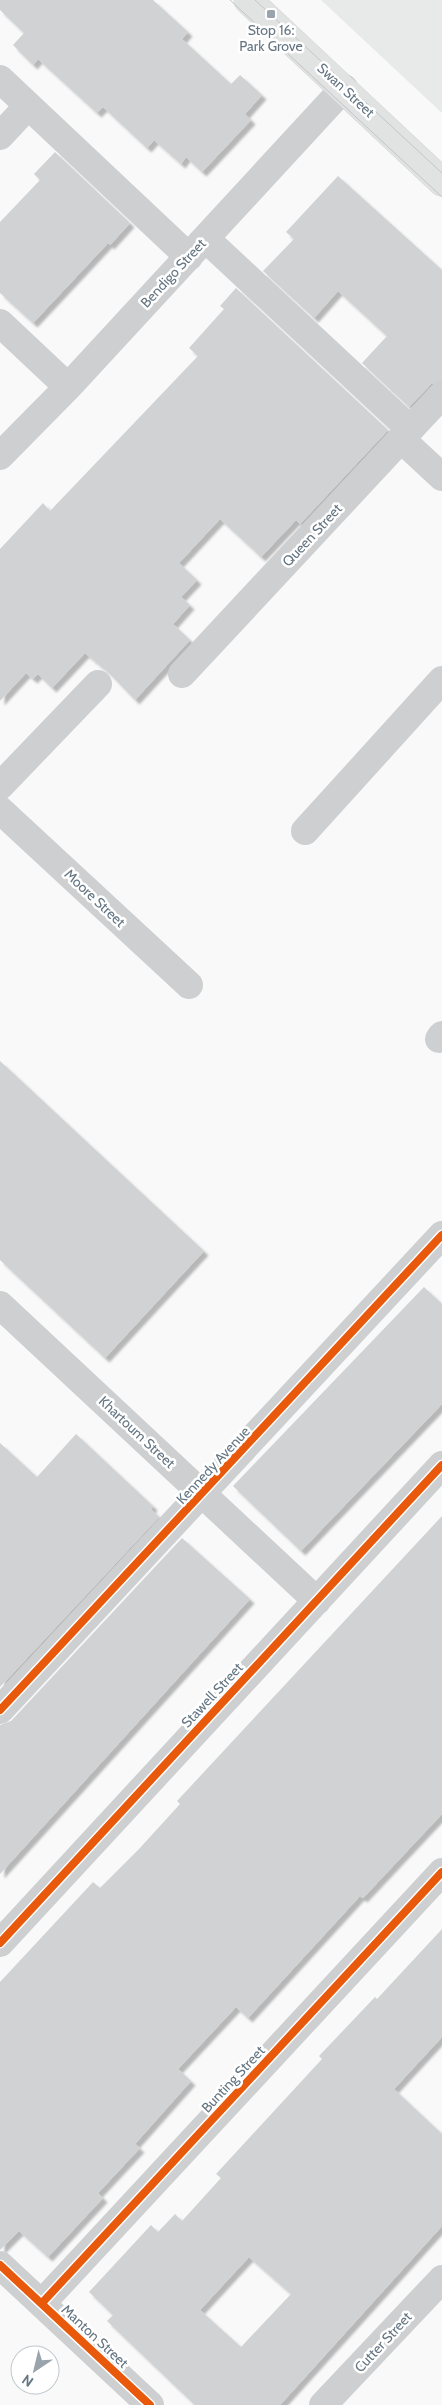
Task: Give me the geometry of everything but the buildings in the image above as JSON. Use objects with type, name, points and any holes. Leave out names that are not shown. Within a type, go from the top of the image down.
[{"type":"main road","name":"Swan Street","points":[[248,0],[344,88],[442,182]]},
{"type":"street","points":[[0,79],[28,106],[197,248],[406,434],[442,477]]},
{"type":"street","name":"Bendigo Street","points":[[0,456],[197,248],[344,88]]},
{"type":"street","points":[[0,136],[28,106]]},
{"type":"street","points":[[0,323],[68,386]]},
{"type":"street","name":"Queen Street","points":[[182,674],[442,395]]},
{"type":"street","points":[[305,830],[442,680]]},
{"type":"street","points":[[0,786],[98,684]]},
{"type":"street","name":"Moore Street","points":[[0,810],[189,985]]},
{"type":"street","name":"Kennedy Avenue","points":[[0,1710],[442,1235]]},
{"type":"street","name":"Khartoum Street","points":[[0,1305],[317,1601]]},
{"type":"street","name":"Stawell Street","points":[[0,1943],[442,1465]]},
{"type":"street","name":"Bunting Street","points":[[42,2303],[442,1872]]},
{"type":"street","name":"Manton Street","points":[[0,2265],[150,2405]]},
{"type":"street","name":"Cutter Street","points":[[323,2405],[442,2279]]},
{"type":"shaded area","points":[[321,0],[442,0],[442,113]]},
{"type":"tram line","points":[[230,0],[442,197]]},
{"type":"tram line","points":[[255,0],[442,173]]},
{"type":"cycle path","points":[[0,1710],[442,1235]]},
{"type":"cycle path","points":[[0,1943],[442,1465]]},
{"type":"cycle path","points":[[42,2303],[442,1872]]},
{"type":"cycle path","points":[[0,2265],[150,2405]]},
{"type":"place","name":"Stop 16: Park Grove","points":[[271,14]]}]
